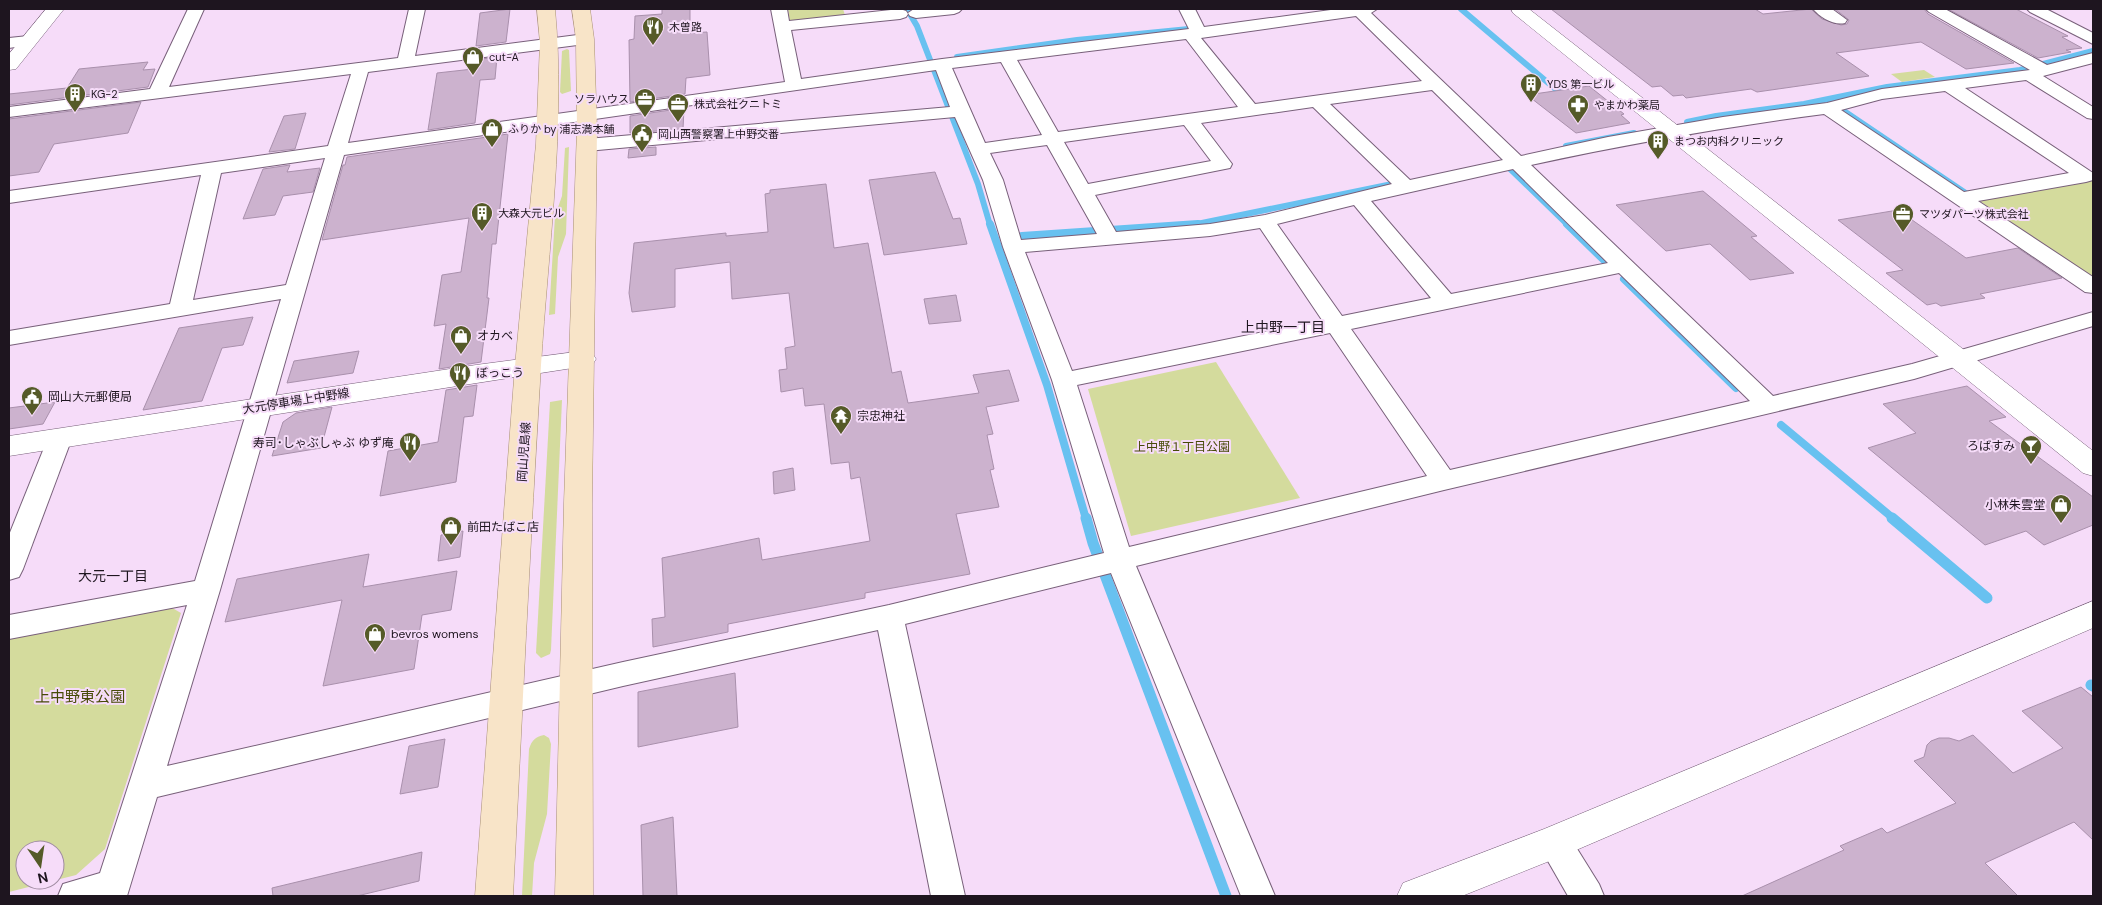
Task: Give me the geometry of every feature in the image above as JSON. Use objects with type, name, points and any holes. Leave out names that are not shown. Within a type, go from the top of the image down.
[{"type":"main road","name":"岡山児島線","points":[[494,896],[528,366],[546,144],[548,43],[546,9]]},
{"type":"main road","points":[[574,896],[578,685],[578,503],[583,359],[587,114],[585,39],[581,9]]},
{"type":"street","points":[[9,65],[55,9]]},
{"type":"street","points":[[157,94],[196,9]]},
{"type":"street","points":[[405,62],[416,9]]},
{"type":"street","points":[[779,9],[794,86]]},
{"type":"street","points":[[916,13],[954,9]]},
{"type":"street","points":[[1187,9],[1196,31],[1250,110]]},
{"type":"street","points":[[9,197],[935,65],[1364,9],[1512,162],[1624,266],[1768,405]]},
{"type":"street","points":[[1519,9],[2093,466]]},
{"type":"street","points":[[1821,9],[1839,20]]},
{"type":"street","points":[[1934,9],[2037,70],[2093,114]]},
{"type":"street","points":[[2035,9],[2093,39]]},
{"type":"street","points":[[782,26],[900,14]]},
{"type":"street","points":[[9,112],[585,39]]},
{"type":"street","points":[[9,43],[28,40]]},
{"type":"street","points":[[1006,56],[1107,234]]},
{"type":"street","points":[[1013,247],[1107,234],[1210,230],[1264,221],[1358,198],[1403,184],[1608,143],[1723,122],[1827,108],[1882,94],[2037,70],[2093,58]]},
{"type":"street","points":[[935,65],[952,112],[979,148],[993,180],[1013,247],[1064,380],[1107,563],[1258,896]]},
{"type":"street","points":[[75,896],[111,892],[206,590],[361,67]]},
{"type":"street","points":[[979,148],[1436,84]]},
{"type":"street","points":[[1948,85],[2086,176],[1967,197]]},
{"type":"street","points":[[1316,101],[1403,184]]},
{"type":"street","points":[[1827,108],[1967,197],[2093,287]]},
{"type":"street","points":[[586,145],[952,112]]},
{"type":"street","points":[[1082,191],[1223,164],[1189,119]]},
{"type":"street","points":[[180,309],[212,169]]},
{"type":"street","points":[[1358,198],[1446,302]]},
{"type":"street","points":[[1264,221],[1444,481]]},
{"type":"street","points":[[1064,380],[1624,266]]},
{"type":"street","points":[[9,338],[295,290]]},
{"type":"street","points":[[144,786],[578,685],[889,616],[1444,481],[1961,359],[2093,319]]},
{"type":"street","name":"大元停車場上中野線","points":[[9,446],[583,359]]},
{"type":"street","points":[[9,569],[60,438]]},
{"type":"street","points":[[9,627],[206,590]]},
{"type":"street","points":[[1416,896],[1554,842],[2093,614]]},
{"type":"street","points":[[889,616],[948,896]]},
{"type":"street","points":[[1554,842],[1587,896]]},
{"type":"green space","points":[[788,9],[843,9],[846,18],[790,23]]},
{"type":"green space","points":[[569,50],[571,91],[562,94],[560,92],[562,51]]},
{"type":"green space","points":[[1924,70],[1935,77],[1902,82],[1891,74]]},
{"type":"green space","points":[[569,147],[566,234],[558,257],[555,314],[549,315],[555,216],[562,196],[565,148]]},
{"type":"green space","points":[[2093,179],[2093,277],[1981,202],[1981,199]]},
{"type":"green space","name":"上中野１丁目公園","points":[[1216,362],[1300,498],[1131,536],[1088,389]]},
{"type":"green space","points":[[562,400],[551,650],[550,654],[541,658],[536,653],[550,402]]},
{"type":"green space","name":"上中野東公園","points":[[167,605],[181,613],[105,849],[76,875],[65,878],[65,840],[15,840],[15,890],[17,890],[9,892],[9,639]]},
{"type":"green space","points":[[544,735],[549,738],[551,744],[547,814],[534,863],[532,896],[522,896],[529,749],[534,739]]},
{"type":"building","points":[[510,9],[506,42],[476,46],[480,13]]},
{"type":"building","points":[[662,9],[690,9],[690,33],[707,32],[710,75],[686,78],[685,94],[630,102],[629,40],[634,39],[635,16],[662,14]]},
{"type":"building","points":[[1551,9],[1755,9],[1763,14],[1811,9],[1822,19],[1841,25],[1847,24],[1849,20],[1835,9],[1924,9],[1928,14],[2014,63],[1966,69],[1921,42],[1836,53],[1869,76],[1757,92],[1751,89],[1686,98],[1683,95],[1673,96],[1661,86],[1652,87]]},
{"type":"building","points":[[1948,9],[2016,9],[2068,36],[2062,37],[2082,48],[2066,50],[2071,52],[2038,58]]},
{"type":"building","points":[[497,57],[495,79],[480,80],[475,123],[428,130],[437,73],[473,69],[474,60]]},
{"type":"building","points":[[148,62],[143,70],[155,69],[148,87],[9,105],[9,94],[67,88],[79,69]]},
{"type":"building","points":[[1589,86],[1624,114],[1621,115],[1630,123],[1576,133],[1527,95]]},
{"type":"building","points":[[141,102],[128,133],[54,144],[39,172],[9,176],[9,119]]},
{"type":"building","points":[[684,108],[683,129],[630,133],[630,116]]},
{"type":"building","points":[[306,113],[295,149],[269,152],[284,116]]},
{"type":"building","points":[[508,134],[496,244],[492,244],[487,298],[489,298],[481,362],[439,369],[446,324],[434,326],[442,275],[461,272],[469,218],[322,240],[343,165],[345,165],[347,157]]},
{"type":"building","name":"岡山西警察署上中野交番","points":[[656,147],[656,155],[628,158],[629,149]]},
{"type":"building","points":[[290,165],[287,172],[320,168],[313,192],[283,196],[275,215],[243,219],[263,169]]},
{"type":"building","points":[[935,172],[953,219],[960,218],[967,244],[884,255],[869,180]]},
{"type":"building","points":[[826,184],[834,248],[868,243],[892,373],[901,371],[908,403],[979,393],[973,375],[1009,370],[1019,401],[986,407],[993,434],[987,435],[994,469],[990,470],[999,507],[956,514],[970,574],[865,593],[865,598],[728,624],[728,632],[653,647],[652,619],[665,617],[662,558],[759,538],[762,560],[870,541],[860,477],[851,479],[849,462],[831,464],[824,404],[805,406],[803,388],[781,392],[779,370],[787,369],[785,348],[795,346],[789,293],[732,299],[730,262],[675,269],[675,307],[632,312],[629,293],[634,243],[726,233],[726,236],[768,232],[765,194],[770,193],[770,190]]},
{"type":"building","points":[[1703,191],[1757,236],[1751,237],[1794,273],[1750,280],[1710,244],[1666,251],[1616,205]]},
{"type":"building","points":[[1898,210],[1966,258],[2018,248],[2062,278],[1980,294],[1985,298],[1941,306],[1936,303],[1927,305],[1886,273],[1903,270],[1838,220]]},
{"type":"building","points":[[956,295],[961,321],[929,324],[924,299]]},
{"type":"building","points":[[253,317],[243,345],[222,348],[202,401],[143,410],[179,328]]},
{"type":"building","points":[[359,351],[353,373],[287,383],[294,361]]},
{"type":"building","points":[[477,385],[473,416],[464,417],[456,482],[380,496],[388,451],[438,442],[446,390]]},
{"type":"building","points":[[1967,386],[2006,417],[1989,421],[2093,497],[2093,525],[2044,545],[2026,531],[1985,545],[1868,448],[1916,433],[1883,404]]},
{"type":"building","points":[[55,402],[43,424],[9,429],[9,408]]},
{"type":"building","points":[[332,407],[321,448],[272,456],[283,422],[296,413]]},
{"type":"building","points":[[793,468],[795,490],[774,494],[773,472]]},
{"type":"building","points":[[463,531],[460,557],[438,561],[441,535]]},
{"type":"building","points":[[369,554],[363,587],[457,571],[451,610],[422,615],[414,669],[323,686],[342,600],[225,622],[237,579]]},
{"type":"building","points":[[735,673],[738,727],[638,747],[638,692]]},
{"type":"building","points":[[2081,687],[2093,697],[2093,840],[2074,822],[1985,863],[2018,896],[1742,896],[1844,850],[1840,846],[1882,828],[1887,833],[1956,803],[1914,761],[1924,757],[1927,745],[1931,741],[1939,738],[1949,738],[1959,741],[1973,735],[2013,773],[2063,748],[2022,711]]},
{"type":"building","points":[[445,739],[438,787],[400,794],[409,746]]},
{"type":"building","points":[[673,817],[677,896],[643,896],[641,825]]},
{"type":"building","points":[[422,852],[419,881],[357,896],[273,896],[272,888]]},
{"type":"waterway","points":[[907,9],[917,26],[978,184],[990,225]]},
{"type":"waterway","points":[[1461,9],[1566,98]]},
{"type":"waterway","points":[[957,57],[1077,40],[1199,28]]},
{"type":"waterway","points":[[1687,122],[1716,116],[1804,104],[1887,87],[2020,70],[2093,51]]},
{"type":"waterway","points":[[1844,111],[1973,198]]},
{"type":"waterway","points":[[1566,146],[1634,133]]},
{"type":"waterway","points":[[1503,162],[1568,225]]},
{"type":"waterway","points":[[1181,225],[1197,224],[1402,182]]},
{"type":"waterway","points":[[990,224],[1047,385],[1086,519]]},
{"type":"waterway","points":[[1022,236],[1198,224]]},
{"type":"waterway","points":[[1567,224],[1605,261]]},
{"type":"waterway","points":[[1624,279],[1736,388]]},
{"type":"waterway","points":[[1781,425],[1894,519]]},
{"type":"waterway","points":[[1086,518],[1093,543],[1226,896]]},
{"type":"waterway","points":[[1892,518],[1987,598]]},
{"type":"place","name":"木曽路","points":[[653,46]]},
{"type":"place","name":"cut-A","points":[[473,76]]},
{"type":"place","name":"YDS 第一ビル","points":[[1531,103]]},
{"type":"place","name":"KG-2","points":[[75,113]]},
{"type":"place","name":"ソラハウス","points":[[645,118]]},
{"type":"place","name":"株式会社クニトミ","points":[[678,123]]},
{"type":"place","name":"やまかわ薬局","points":[[1578,124]]},
{"type":"place","name":"ふりか by 浦志満本舗","points":[[492,148]]},
{"type":"place","name":"岡山西警察署上中野交番","points":[[642,153]]},
{"type":"place","name":"まつお内科クリニック","points":[[1658,160]]},
{"type":"place","name":"大森大元ビル","points":[[482,232]]},
{"type":"place","name":"マツダパーツ株式会社","points":[[1903,233]]},
{"type":"place","name":"オカベ","points":[[461,355]]},
{"type":"place","name":"ぼっこう","points":[[460,392]]},
{"type":"place","name":"岡山大元郵便局","points":[[32,416]]},
{"type":"place","name":"宗忠神社","points":[[841,435]]},
{"type":"place","name":"寿司･しゃぶしゃぶ ゆず庵","points":[[410,462]]},
{"type":"place","name":"ろばすみ","points":[[2031,465]]},
{"type":"place","name":"小林朱雲堂","points":[[2061,524]]},
{"type":"place","name":"前田たばこ店","points":[[451,546]]},
{"type":"place","name":"bevros womens","points":[[375,653]]},
{"type":"district","name":"上中野一丁目","points":[[1283,327]]},
{"type":"district","name":"大元一丁目","points":[[113,576]]}]
